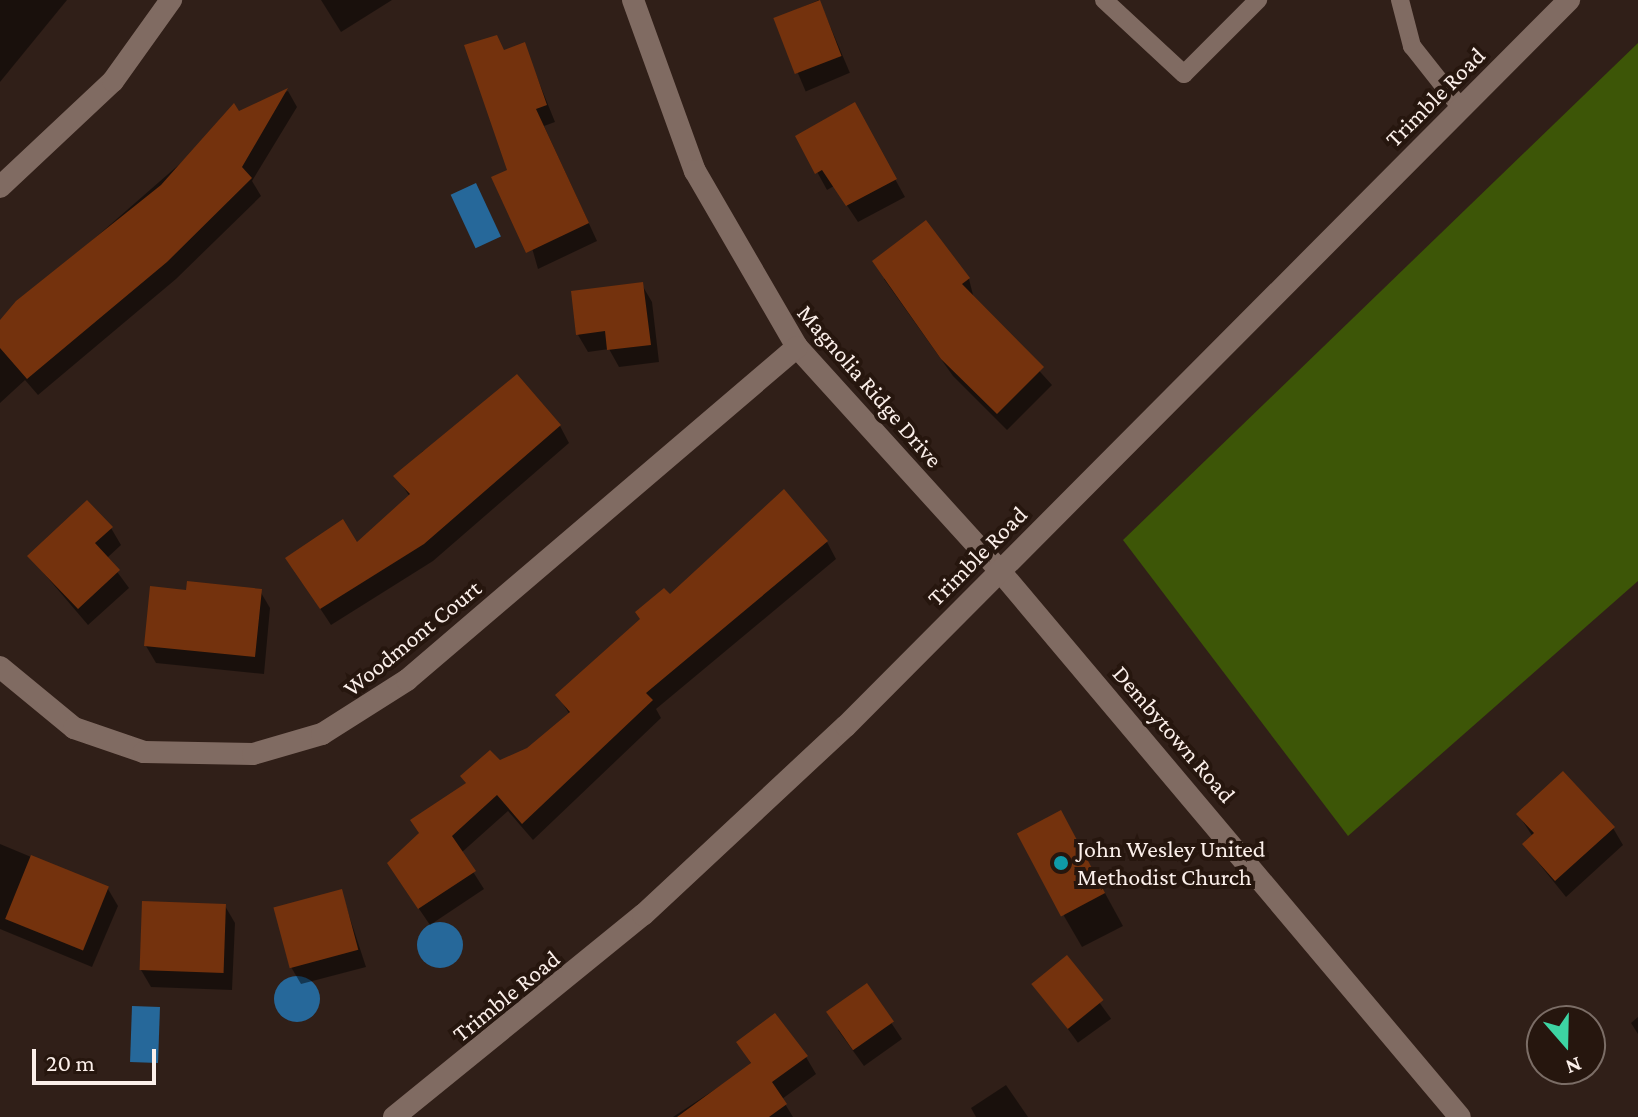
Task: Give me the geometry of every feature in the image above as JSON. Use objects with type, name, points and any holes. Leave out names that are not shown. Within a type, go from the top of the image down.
[{"type":"street","points":[[0,187],[113,81],[171,0]]},
{"type":"street","name":"Magnolia Ridge Drive","points":[[633,0],[701,184],[797,347],[999,570]]},
{"type":"street","name":"Trimble Road","points":[[394,1117],[643,915],[846,726],[1569,0]]},
{"type":"street","name":"Woodmont Court","points":[[0,667],[74,728],[144,752],[240,756],[322,734],[407,680],[797,347]]},
{"type":"street","name":"Dembytown Road","points":[[999,570],[1460,1117]]},
{"type":"lane","points":[[1104,0],[1184,74],[1258,0]]},
{"type":"lane","points":[[1400,0],[1412,46],[1461,108]]},
{"type":"green space","points":[[1638,43],[1638,581],[1348,836],[1123,540]]},
{"type":"water","points":[[476,183],[501,236],[476,248],[451,195]]},
{"type":"water","points":[[440,922],[456,929],[463,945],[456,961],[440,968],[424,961],[417,945],[424,929]]},
{"type":"water","points":[[297,976],[313,983],[320,999],[313,1015],[297,1022],[281,1015],[274,999],[281,983]]},
{"type":"water","points":[[132,1006],[160,1007],[158,1063],[130,1062]]},
{"type":"building","points":[[820,0],[842,56],[795,74],[773,18]]},
{"type":"building","points":[[497,35],[504,50],[525,42],[547,105],[536,109],[589,223],[526,253],[491,177],[507,170],[464,45]]},
{"type":"building","points":[[288,88],[242,167],[252,178],[167,262],[27,379],[0,348],[0,320],[16,301],[161,185],[234,103],[239,111]]},
{"type":"building","points":[[855,102],[897,179],[846,206],[822,170],[815,174],[795,136]]},
{"type":"building","points":[[926,220],[970,278],[962,284],[1044,367],[997,414],[941,359],[872,261]]},
{"type":"building","points":[[643,282],[651,345],[607,350],[605,331],[576,335],[571,291]]},
{"type":"building","points":[[517,374],[561,425],[424,544],[320,609],[285,558],[343,519],[357,542],[410,494],[393,476]]},
{"type":"building","points":[[784,489],[828,541],[646,693],[653,700],[522,824],[497,795],[452,836],[476,871],[418,909],[387,863],[419,833],[410,820],[466,783],[460,776],[490,750],[500,760],[527,748],[570,712],[555,695],[640,619],[635,612],[664,588],[670,594]]},
{"type":"building","points":[[87,500],[113,527],[95,543],[120,570],[78,609],[27,556]]},
{"type":"building","points":[[187,581],[262,589],[255,657],[144,646],[150,586],[186,590]]},
{"type":"building","points":[[1563,771],[1615,827],[1555,881],[1522,844],[1534,833],[1516,814]]},
{"type":"building","name":"John Wesley United Methodist Church","points":[[1061,810],[1105,893],[1061,916],[1017,833]]},
{"type":"building","points":[[31,855],[109,886],[83,950],[5,919]]},
{"type":"building","points":[[342,889],[358,950],[290,968],[273,907]]},
{"type":"building","points":[[142,901],[226,904],[224,973],[140,970]]},
{"type":"building","points":[[1067,955],[1104,1000],[1068,1029],[1031,984]]},
{"type":"building","points":[[867,983],[894,1022],[853,1050],[826,1012]]},
{"type":"building","points":[[775,1013],[808,1056],[772,1082],[787,1104],[769,1117],[677,1117],[751,1063],[736,1042]]},
{"type":"place","name":"John Wesley United Methodist Church","points":[[1061,863]]}]
